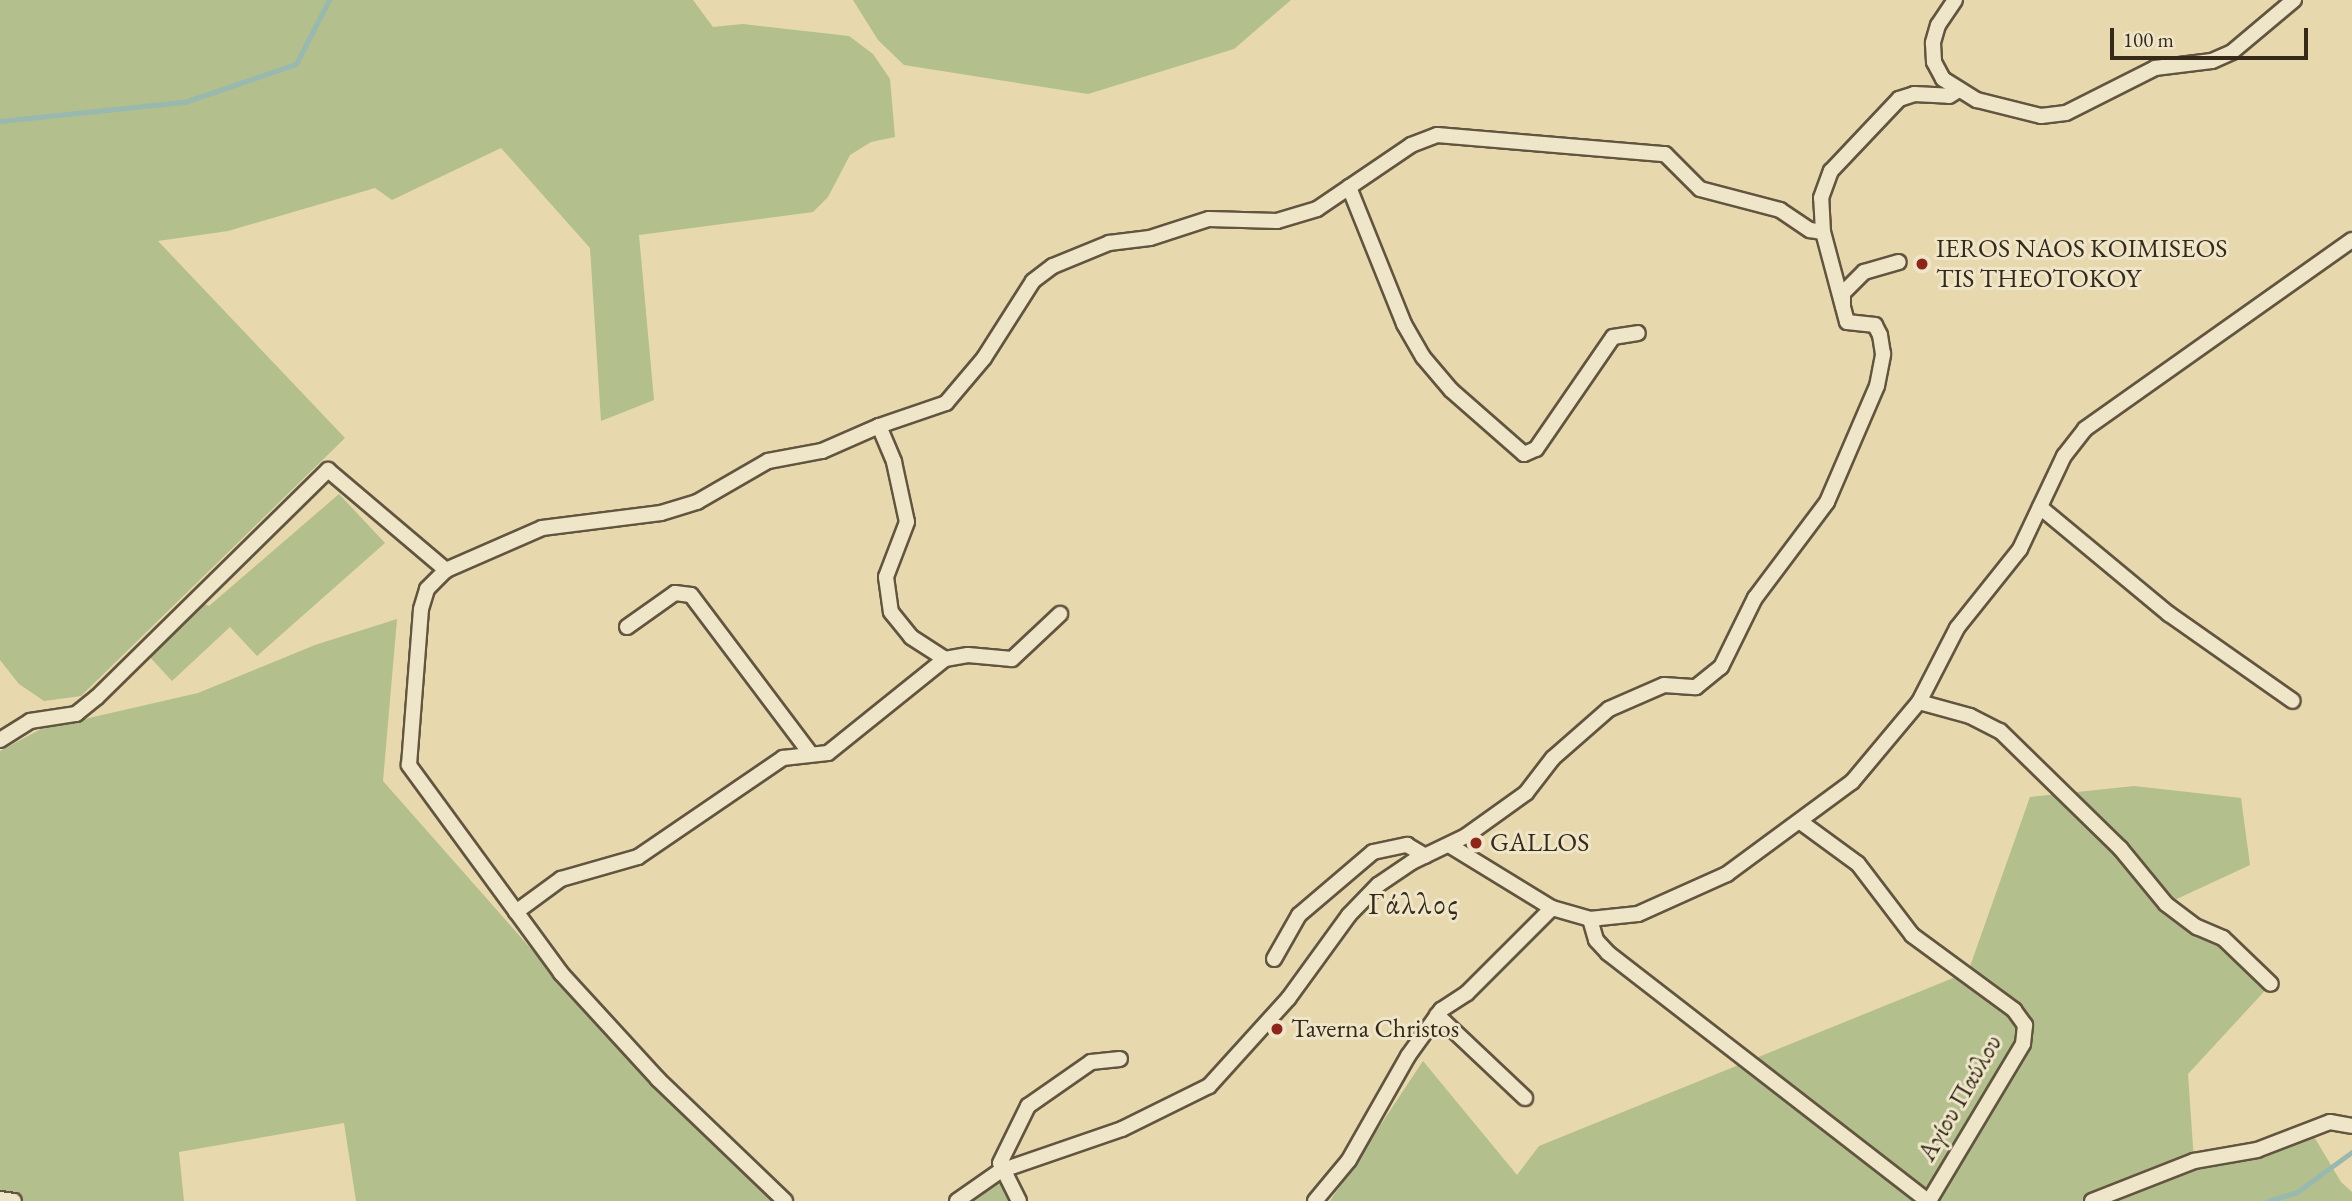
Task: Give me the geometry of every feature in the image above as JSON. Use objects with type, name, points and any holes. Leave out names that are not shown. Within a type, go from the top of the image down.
[{"type":"street","points":[[1955,0],[1938,25],[1933,43],[1938,70],[1957,91],[2041,116],[2066,113],[2155,68],[2212,61],[2232,52],[2294,0]]},
{"type":"street","points":[[957,1201],[1000,1171],[1122,1129],[1209,1086],[1288,999],[1349,915],[1386,879],[1449,845],[1526,793],[1553,758],[1600,715],[1664,685],[1696,687],[1721,667],[1755,598],[1827,502],[1877,386],[1884,354],[1880,335],[1875,325],[1855,326],[1843,314],[1823,232],[1821,198],[1831,171],[1871,125],[1899,99],[1913,93],[1949,96],[1957,91]]},
{"type":"street","points":[[785,1201],[658,1079],[561,973],[409,765],[421,609],[427,589],[446,570],[542,528],[662,513],[697,502],[768,461],[822,451],[878,426],[946,402],[984,358],[1033,281],[1054,266],[1109,243],[1150,238],[1209,219],[1277,221],[1317,209],[1411,145],[1437,135],[1654,151],[1665,154],[1700,189],[1780,210],[1810,230],[1823,232]]},
{"type":"street","points":[[1349,187],[1404,324],[1423,357],[1451,390],[1524,454],[1536,449],[1612,337],[1638,333]]},
{"type":"street","points":[[1449,845],[1552,908],[1590,919],[1613,920],[1661,907],[1727,874],[1802,822],[1852,782],[1919,702],[1957,628],[2013,559],[2064,456],[2085,429],[2352,240]]},
{"type":"street","points":[[1843,314],[1843,293],[1864,272],[1899,262]]},
{"type":"street","points":[[878,426],[894,461],[907,522],[886,577],[891,612],[911,637],[945,659]]},
{"type":"street","points":[[0,740],[30,722],[76,713],[97,697],[328,470],[446,570]]},
{"type":"street","points":[[2040,507],[2169,614],[2293,701]]},
{"type":"street","points":[[627,627],[675,593],[691,594],[810,754]]},
{"type":"street","points":[[516,912],[562,878],[638,856],[783,758],[828,753],[945,659],[968,655],[1012,659],[1060,614]]},
{"type":"street","points":[[1919,702],[1970,716],[2000,731],[2120,848],[2166,904],[2197,927],[2223,938],[2271,984]]},
{"type":"street","name":"Αγίου Παύλου","points":[[1802,822],[1858,864],[1912,935],[2014,1010],[2025,1025],[2022,1044],[1928,1200]]},
{"type":"street","points":[[1274,959],[1299,915],[1373,852],[1407,845],[1425,856]]},
{"type":"street","points":[[1315,1201],[1349,1160],[1408,1056],[1437,1015],[1467,993],[1552,908]]},
{"type":"street","points":[[1590,919],[1596,940],[1608,953],[1928,1200]]},
{"type":"street","points":[[1437,1015],[1525,1098]]},
{"type":"street","points":[[1000,1171],[1028,1106],[1040,1094],[1091,1062],[1120,1059]]},
{"type":"street","points":[[2092,1201],[2194,1161],[2257,1150],[2330,1122],[2352,1126]]},
{"type":"street","points":[[1000,1171],[1019,1201]]},
{"type":"street","points":[[0,1199],[13,1201]]},
{"type":"green space","points":[[0,0],[693,0],[713,27],[743,24],[849,36],[873,54],[890,79],[895,137],[871,142],[850,155],[828,197],[813,212],[639,235],[654,400],[601,421],[590,248],[501,148],[392,200],[375,188],[228,231],[158,241],[345,438],[81,696],[44,701],[19,684],[0,660]]},
{"type":"green space","points":[[853,0],[1291,0],[1234,49],[1088,94],[904,65],[878,40]]},
{"type":"green space","points":[[339,494],[385,543],[257,656],[230,627],[172,681],[148,655],[203,603],[209,606]]},
{"type":"green space","points":[[397,619],[383,781],[650,1084],[774,1201],[356,1201],[344,1123],[179,1152],[184,1201],[0,1201],[0,751],[41,729],[198,693],[315,645]]},
{"type":"green space","points":[[2134,786],[2241,798],[2250,865],[2166,904],[2223,938],[2271,984],[2188,1074],[2194,1161],[2310,1130],[2341,1182],[2352,1192],[2352,1201],[1330,1201],[1423,1061],[1517,1175],[1539,1146],[1968,972],[2030,797]]},
{"type":"green space","points":[[1002,1182],[1015,1201],[973,1201],[990,1187]]},
{"type":"waterway","points":[[0,121],[185,102],[296,64],[329,0]]},
{"type":"waterway","points":[[2268,1201],[2297,1192],[2352,1152]]},
{"type":"place","name":"IEROS NAOS KOIMISEOS TIS THEOTOKOY","points":[[1922,264]]},
{"type":"place","name":"GALLOS","points":[[1476,843]]},
{"type":"place","name":"Taverna Christos","points":[[1277,1029]]},
{"type":"district","name":"Γάλλος","points":[[1414,904]]}]
